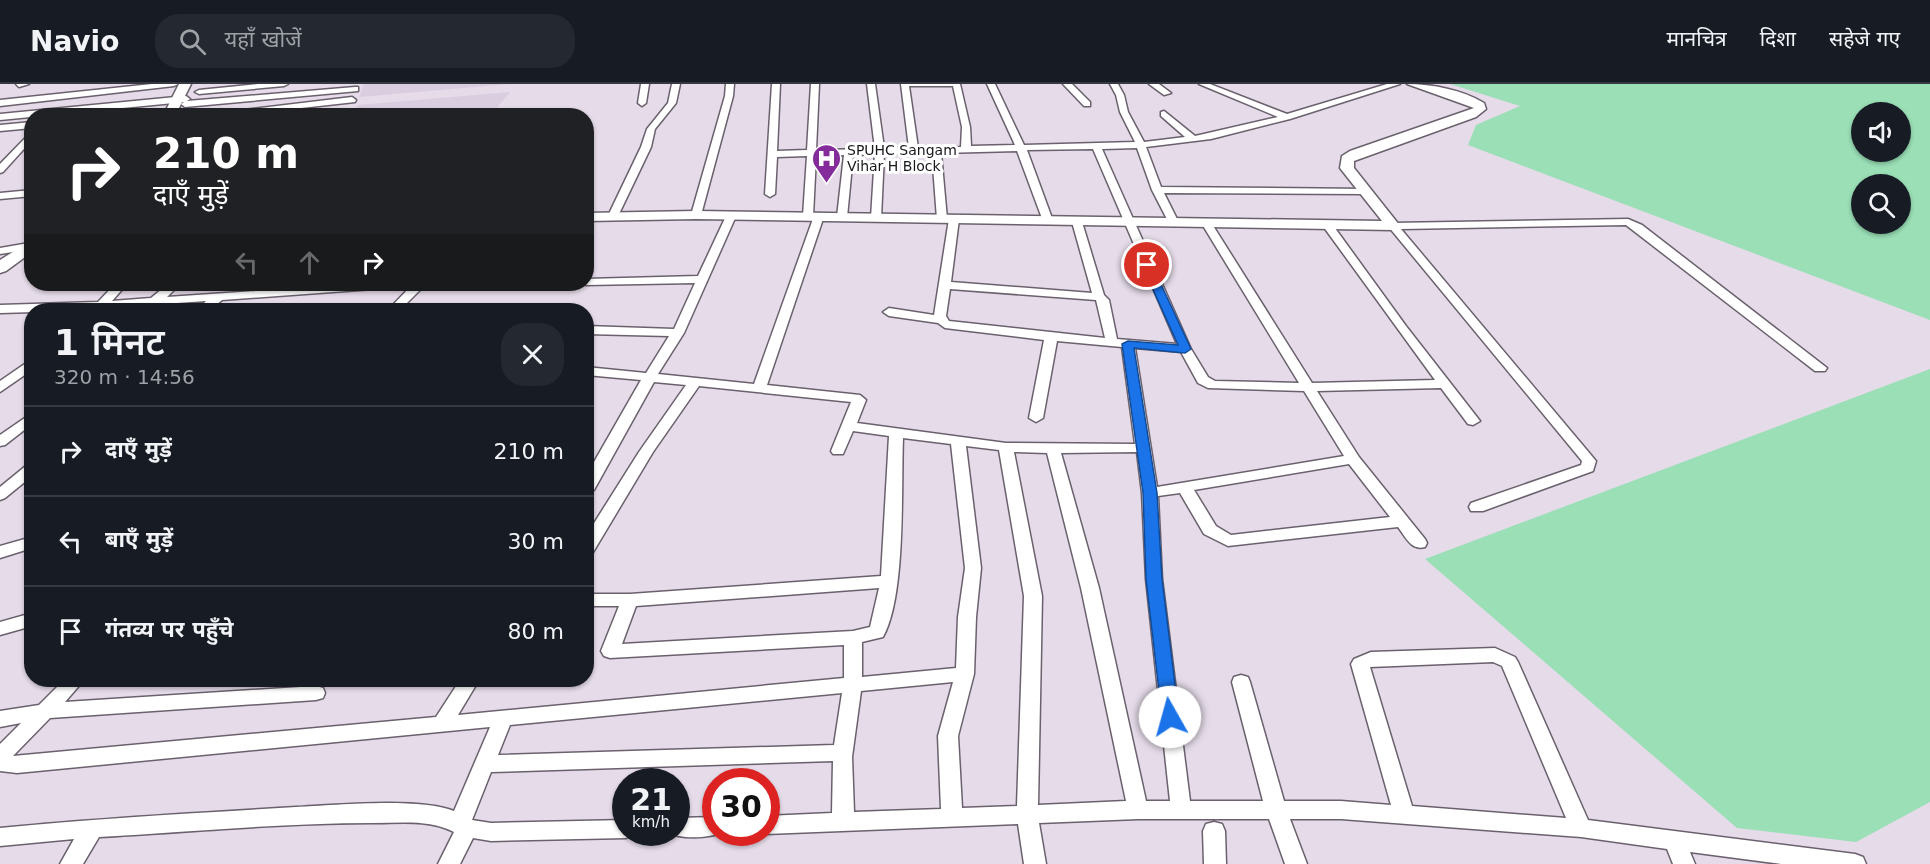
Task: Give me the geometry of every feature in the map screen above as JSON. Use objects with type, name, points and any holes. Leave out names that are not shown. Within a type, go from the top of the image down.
[{"type":"street","points":[[19,85],[25,84]]},
{"type":"street","points":[[0,95],[110,84]]},
{"type":"street","points":[[0,103],[174,84]]},
{"type":"street","points":[[158,108],[181,101],[284,84]]},
{"type":"street","points":[[642,103],[645,84]]},
{"type":"street","points":[[613,216],[646,147],[651,129],[672,103],[676,84]]},
{"type":"street","points":[[696,215],[729,96],[730,84]]},
{"type":"street","points":[[770,194],[776,84]]},
{"type":"street","points":[[760,387],[813,216],[811,154],[815,84]]},
{"type":"street","points":[[871,84],[880,150],[876,218]]},
{"type":"street","points":[[914,150],[905,84],[955,84],[966,127],[966,149]]},
{"type":"street","points":[[991,84],[1021,148],[1048,222]]},
{"type":"street","points":[[1067,84],[1087,104]]},
{"type":"street","points":[[1114,84],[1120,95],[1124,112],[1141,145],[1157,190],[1174,223]]},
{"type":"street","points":[[1153,84],[1167,93]]},
{"type":"street","points":[[1203,84],[1287,117]]},
{"type":"street","points":[[773,154],[1141,145],[1228,133],[1396,84]]},
{"type":"street","points":[[1413,84],[1472,101],[1480,106],[1480,109],[1472,114],[1355,154],[1347,159],[1347,168],[1590,464],[1582,471],[1477,507]]},
{"type":"street","points":[[102,108],[355,89]]},
{"type":"street","points":[[276,108],[352,100]]},
{"type":"street","points":[[1164,114],[1192,139]]},
{"type":"street","points":[[0,117],[24,115]]},
{"type":"street","points":[[0,128],[24,126]]},
{"type":"street","points":[[0,170],[24,143]]},
{"type":"street","points":[[1096,146],[1185,349],[1203,380],[1210,384],[1307,387],[1444,384]]},
{"type":"street","points":[[936,149],[948,219],[941,320]]},
{"type":"street","points":[[842,217],[849,152]]},
{"type":"street","points":[[1157,190],[1364,191]]},
{"type":"street","points":[[0,196],[24,194]]},
{"type":"street","points":[[594,473],[678,333],[704,279],[730,216]]},
{"type":"street","points":[[594,217],[813,216],[1328,226],[1628,222],[1638,227],[1820,368]]},
{"type":"street","points":[[1077,222],[1099,297],[1120,344],[1150,493],[1154,579],[1181,809]]},
{"type":"street","points":[[1207,224],[1353,459],[1419,543]]},
{"type":"street","points":[[1328,226],[1473,421]]},
{"type":"street","points":[[0,251],[24,246]]},
{"type":"street","points":[[0,268],[24,250]]},
{"type":"street","points":[[594,282],[704,279]]},
{"type":"street","points":[[945,285],[1050,296],[1099,297]]},
{"type":"street","points":[[104,303],[115,291]]},
{"type":"street","points":[[153,303],[166,291]]},
{"type":"street","points":[[132,303],[286,291]]},
{"type":"street","points":[[401,303],[413,291]]},
{"type":"street","points":[[211,303],[221,295]]},
{"type":"street","points":[[0,309],[24,309]]},
{"type":"street","points":[[889,312],[941,320],[947,325],[1185,349]]},
{"type":"street","points":[[594,330],[678,333]]},
{"type":"street","points":[[1036,418],[1051,337]]},
{"type":"street","points":[[0,388],[24,369]]},
{"type":"street","points":[[594,372],[760,387],[858,399],[838,451]]},
{"type":"street","points":[[594,537],[646,452],[695,382]]},
{"type":"street","points":[[0,442],[24,423]]},
{"type":"street","points":[[848,426],[1006,447],[1142,448]]},
{"type":"street","points":[[630,600],[610,651],[853,638],[880,630],[889,581],[896,433]]},
{"type":"street","points":[[952,817],[948,736],[965,674],[967,617],[973,568],[958,441]]},
{"type":"street","points":[[1006,447],[1033,596],[1027,815],[1035,864]]},
{"type":"street","points":[[1053,449],[1090,588],[1138,810]]},
{"type":"street","points":[[1150,493],[1353,459]]},
{"type":"street","points":[[0,495],[24,475]]},
{"type":"street","points":[[1184,487],[1210,530],[1227,541],[1401,521]]},
{"type":"street","points":[[0,552],[24,544]]},
{"type":"street","points":[[594,600],[630,600],[889,581]]},
{"type":"street","points":[[0,629],[24,622]]},
{"type":"street","points":[[843,823],[842,757],[853,684],[853,638]]},
{"type":"street","points":[[1404,815],[1360,664],[1371,659],[1495,656],[1509,662],[1581,828]]},
{"type":"street","points":[[0,763],[17,765],[443,722],[965,674]]},
{"type":"street","points":[[1241,682],[1276,810],[1296,864]]},
{"type":"street","points":[[0,757],[69,687]]},
{"type":"street","points":[[443,722],[466,687]]},
{"type":"street","points":[[0,719],[47,711],[316,693]]},
{"type":"street","points":[[449,864],[504,717]]},
{"type":"street","points":[[486,764],[837,753],[842,757]]},
{"type":"street","points":[[780,825],[1138,810],[1341,810],[1581,828],[1855,864]]},
{"type":"street","points":[[0,837],[93,828],[340,814],[426,814],[491,832],[612,829]]},
{"type":"street","points":[[71,864],[93,828]]},
{"type":"street","points":[[1214,831],[1215,864]]},
{"type":"street","points":[[1675,841],[1684,864]]},
{"type":"shaded area","points":[[364,84],[511,84],[359,97]]},
{"type":"shaded area","points":[[510,92],[497,108],[356,108],[358,105]]},
{"type":"green space","points":[[1450,84],[1930,84],[1930,320],[1468,145],[1476,125],[1520,106]]},
{"type":"green space","points":[[1930,369],[1930,802],[1856,842],[1737,828],[1425,559]]},
{"type":"place","name":"SPUHC Sangam Vihar H Block","points":[[826,184]]},
{"type":"route","points":[[1147,265],[1185,349],[1128,344],[1150,493],[1154,579],[1170,717]]}]
